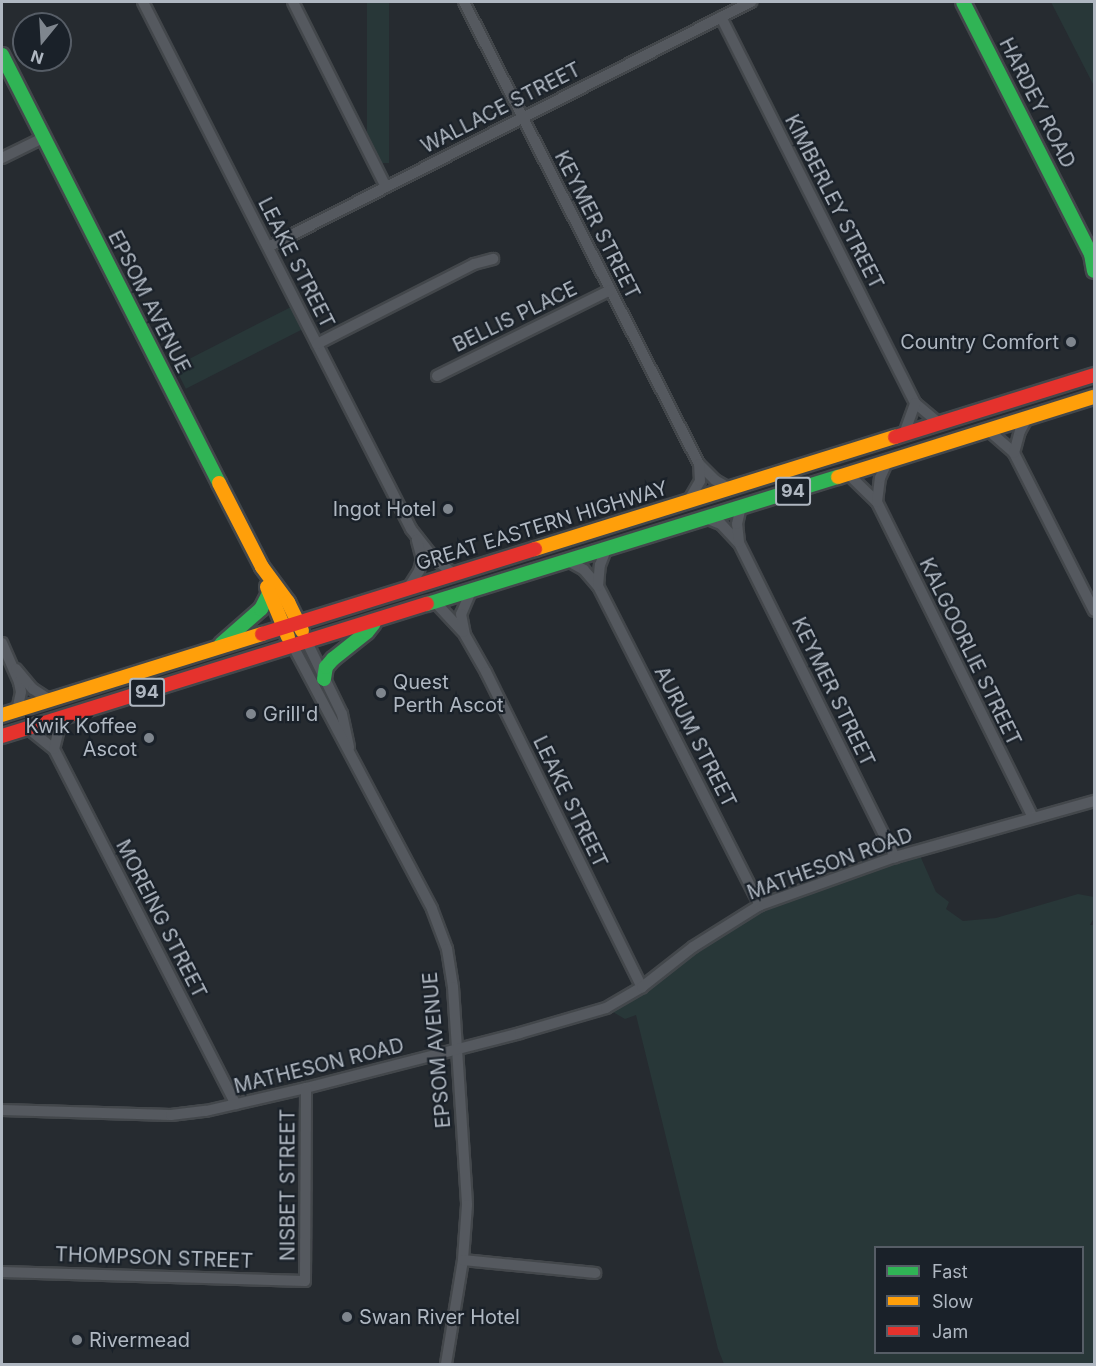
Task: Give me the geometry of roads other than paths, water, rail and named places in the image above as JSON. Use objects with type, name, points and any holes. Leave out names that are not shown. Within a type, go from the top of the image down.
[{"type":"main road","name":"HARDEY ROAD","points":[[963,2],[1093,256],[1095,271]]},
{"type":"main road","name":"EPSOM AVENUE","points":[[2,55],[262,567],[288,602],[307,642]]},
{"type":"main road","name":"GREAT EASTERN HIGHWAY","points":[[2,715],[940,424],[1092,374]]},
{"type":"main road","name":"GREAT EASTERN HIGHWAY","points":[[2,736],[1095,397]]},
{"type":"main road","name":"EPSOM AVENUE","points":[[262,567],[269,593],[293,646]]},
{"type":"main road","points":[[217,648],[261,609],[269,593]]},
{"type":"main road","points":[[324,679],[326,667],[333,659],[367,632],[376,621]]},
{"type":"street","name":"LEAKE STREET","points":[[143,2],[417,540],[422,559],[419,571],[408,589]]},
{"type":"street","points":[[293,2],[386,187]]},
{"type":"street","name":"KEYMER STREET","points":[[464,2],[699,464],[718,482],[730,488]]},
{"type":"street","name":"WALLACE STREET","points":[[268,247],[751,2]]},
{"type":"street","name":"KIMBERLEY STREET","points":[[721,17],[915,404],[940,424]]},
{"type":"street","points":[[2,158],[43,138]]},
{"type":"street","points":[[317,344],[474,264],[493,259]]},
{"type":"street","name":"BELLIS PLACE","points":[[437,376],[610,290]]},
{"type":"street","points":[[903,435],[915,404]]},
{"type":"street","points":[[1014,453],[1020,430],[1027,418]]},
{"type":"street","points":[[988,430],[1014,453],[1095,611]]},
{"type":"street","points":[[877,502],[880,478],[888,461]]},
{"type":"street","points":[[688,501],[700,481],[699,464]]},
{"type":"street","name":"KALGOORLIE STREET","points":[[848,474],[877,502],[1033,818]]},
{"type":"street","name":"KEYMER STREET","points":[[739,543],[737,524],[741,507]]},
{"type":"street","name":"KEYMER STREET","points":[[705,518],[721,524],[739,543],[895,857]]},
{"type":"street","name":"LEAKE STREET","points":[[417,540],[454,574]]},
{"type":"street","points":[[598,586],[600,565],[606,549]]},
{"type":"street","name":"AURUM STREET","points":[[568,561],[584,570],[598,586],[760,905]]},
{"type":"street","name":"LEAKE STREET","points":[[465,635],[461,614],[471,591]]},
{"type":"street","name":"LEAKE STREET","points":[[435,602],[465,635],[486,672],[642,987]]},
{"type":"street","name":"EPSOM AVENUE","points":[[307,642],[342,714],[350,753]]},
{"type":"street","points":[[2,643],[14,666],[21,692],[17,711]]},
{"type":"street","name":"EPSOM AVENUE","points":[[293,646],[432,909],[447,949],[458,1050],[467,1204],[463,1260],[446,1365]]},
{"type":"street","points":[[14,666],[26,677],[33,689],[50,700]]},
{"type":"street","points":[[54,749],[62,718]]},
{"type":"street","name":"MOREING STREET","points":[[28,728],[54,749],[236,1104]]},
{"type":"street","name":"MATHESON ROAD","points":[[2,1110],[171,1115],[236,1104],[458,1050],[606,1008],[642,987],[693,946],[760,905],[895,857],[1095,801]]},
{"type":"street","name":"NISBET STREET","points":[[305,1281],[306,1088]]},
{"type":"street","points":[[463,1260],[595,1273]]},
{"type":"street","name":"THOMPSON STREET","points":[[2,1272],[305,1281]]},
{"type":"place","name":"Country Comfort","points":[[1071,342]]},
{"type":"place","name":"Ingot Hotel","points":[[448,509]]},
{"type":"place","name":"Quest Perth Ascot","points":[[381,693]]},
{"type":"place","name":"Grill'd","points":[[251,714]]},
{"type":"place","name":"Kwik Koffee Ascot","points":[[149,738]]},
{"type":"place","name":"Swan River Hotel","points":[[347,1317]]},
{"type":"place","name":"Rivermead","points":[[77,1340]]}]
